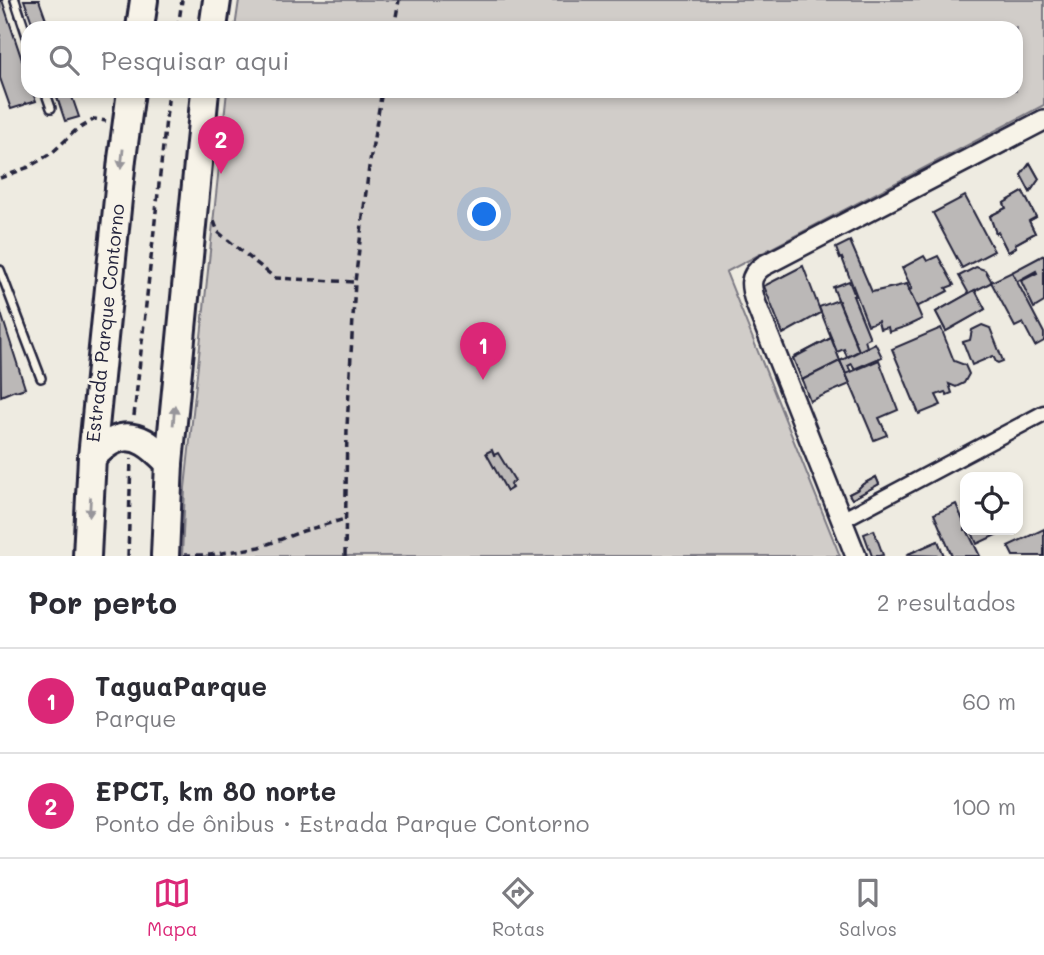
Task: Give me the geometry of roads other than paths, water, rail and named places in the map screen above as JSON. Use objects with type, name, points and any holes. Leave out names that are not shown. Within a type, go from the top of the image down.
[{"type":"highway","points":[[140,21],[144,0]]},
{"type":"highway","points":[[214,21],[217,0]]},
{"type":"highway","name":"Estrada Parque Contorno","points":[[87,556],[92,457],[130,98]]},
{"type":"highway","points":[[165,556],[169,463],[204,98]]},
{"type":"highway","points":[[92,457],[114,440],[132,438],[145,441],[154,447],[169,463]]},
{"type":"street","points":[[856,556],[756,304],[751,285],[754,274],[763,266],[1044,120]]},
{"type":"street","points":[[842,520],[1044,413]]},
{"type":"lane","points":[[15,0],[22,21]]},
{"type":"lane","points":[[47,98],[51,108]]},
{"type":"lane","points":[[0,270],[41,378]]},
{"type":"place","name":"EPCT, km 80 norte","points":[[221,174]]},
{"type":"place","name":"TaguaParque","points":[[483,380]]}]
